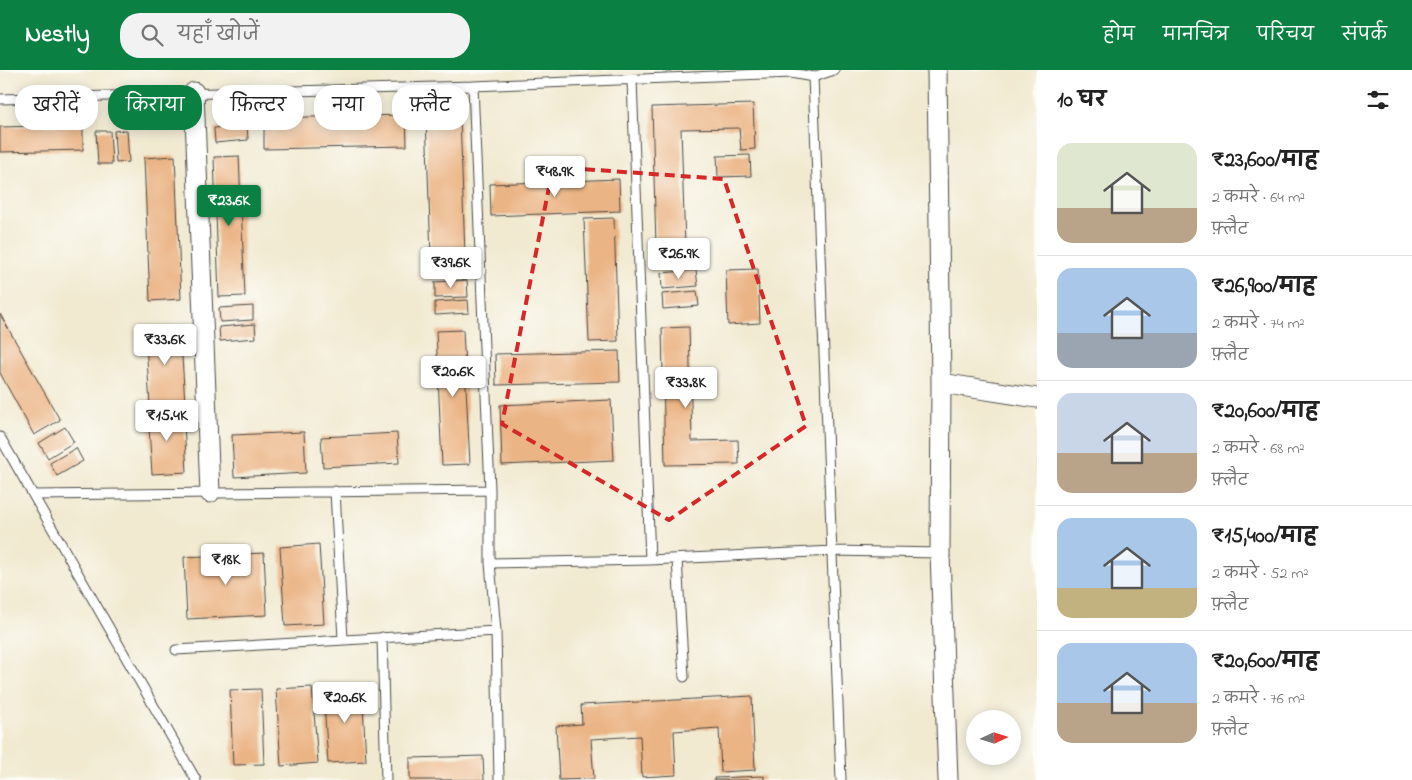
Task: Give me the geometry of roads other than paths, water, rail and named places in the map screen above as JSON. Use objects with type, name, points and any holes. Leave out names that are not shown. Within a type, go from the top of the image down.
[{"type":"street","points":[[937,70],[941,383],[940,553],[948,780]]},
{"type":"street","points":[[196,130],[210,493]]},
{"type":"street","points":[[941,383],[1037,398]]},
{"type":"lane","points":[[202,92],[473,86],[792,73],[813,76],[834,70]]},
{"type":"lane","points":[[813,76],[841,780]]},
{"type":"lane","points":[[632,80],[650,560]]},
{"type":"lane","points":[[473,86],[490,490],[490,563],[496,631],[499,780]]},
{"type":"lane","points":[[0,99],[108,95]]},
{"type":"lane","points":[[0,438],[196,780]]},
{"type":"lane","points":[[34,495],[490,490]]},
{"type":"lane","points":[[335,491],[343,639]]},
{"type":"lane","points":[[490,563],[650,560],[832,551],[940,553]]},
{"type":"lane","points":[[677,559],[684,677]]},
{"type":"lane","points":[[176,650],[496,631]]},
{"type":"lane","points":[[382,637],[386,780]]}]
